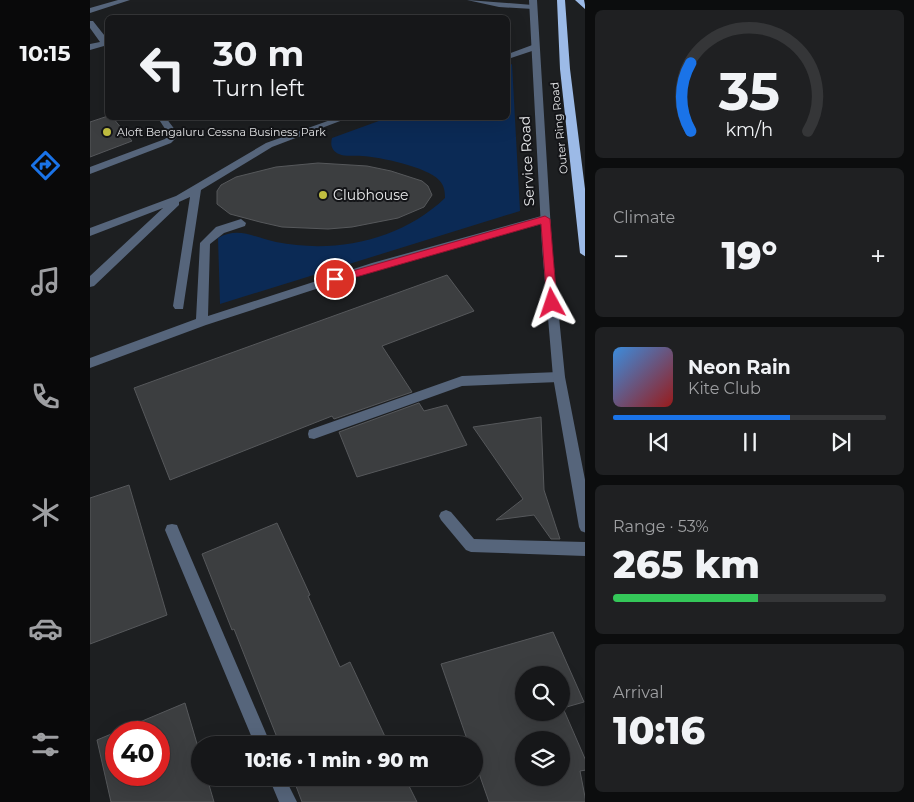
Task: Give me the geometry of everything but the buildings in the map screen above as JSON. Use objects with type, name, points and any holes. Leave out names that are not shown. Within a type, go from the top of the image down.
[{"type":"highway","name":"Outer Ring Road","points":[[561,0],[565,70],[585,253]]},
{"type":"highway","points":[[579,0],[585,8]]},
{"type":"street","points":[[90,11],[126,0]]},
{"type":"street","points":[[471,0],[499,5],[533,4]]},
{"type":"street","name":"Service Road","points":[[533,4],[545,219],[559,377],[585,527]]},
{"type":"street","points":[[90,23],[93,32],[105,43]]},
{"type":"street","points":[[90,47],[105,44]]},
{"type":"street","points":[[510,56],[536,47]]},
{"type":"street","points":[[90,171],[168,141],[174,135],[163,120]]},
{"type":"street","points":[[90,232],[180,198],[269,145],[338,120]]},
{"type":"street","points":[[179,306],[196,189]]},
{"type":"street","points":[[90,283],[180,198]]},
{"type":"street","points":[[90,364],[202,322],[372,267],[545,219]]},
{"type":"street","points":[[202,322],[206,243],[220,230],[241,223]]},
{"type":"street","points":[[314,434],[462,381],[559,377]]},
{"type":"street","points":[[446,516],[470,544],[585,549]]},
{"type":"street","points":[[172,530],[259,736]]},
{"type":"street","points":[[281,786],[288,802]]},
{"type":"shaded area","points":[[512,64],[520,211],[220,304],[218,238],[233,233],[240,233],[276,242],[299,245],[322,246],[344,244],[388,234],[428,212],[445,198],[442,184],[433,175],[414,167],[391,161],[341,155],[333,149],[331,145],[332,138],[382,120],[510,120],[510,65]]},
{"type":"place","name":"Aloft Bengaluru Cessna Business Park","points":[[107,132]]},
{"type":"place","name":"Clubhouse","points":[[323,195]]},
{"type":"route","points":[[335,279],[545,219],[552,303]]}]
